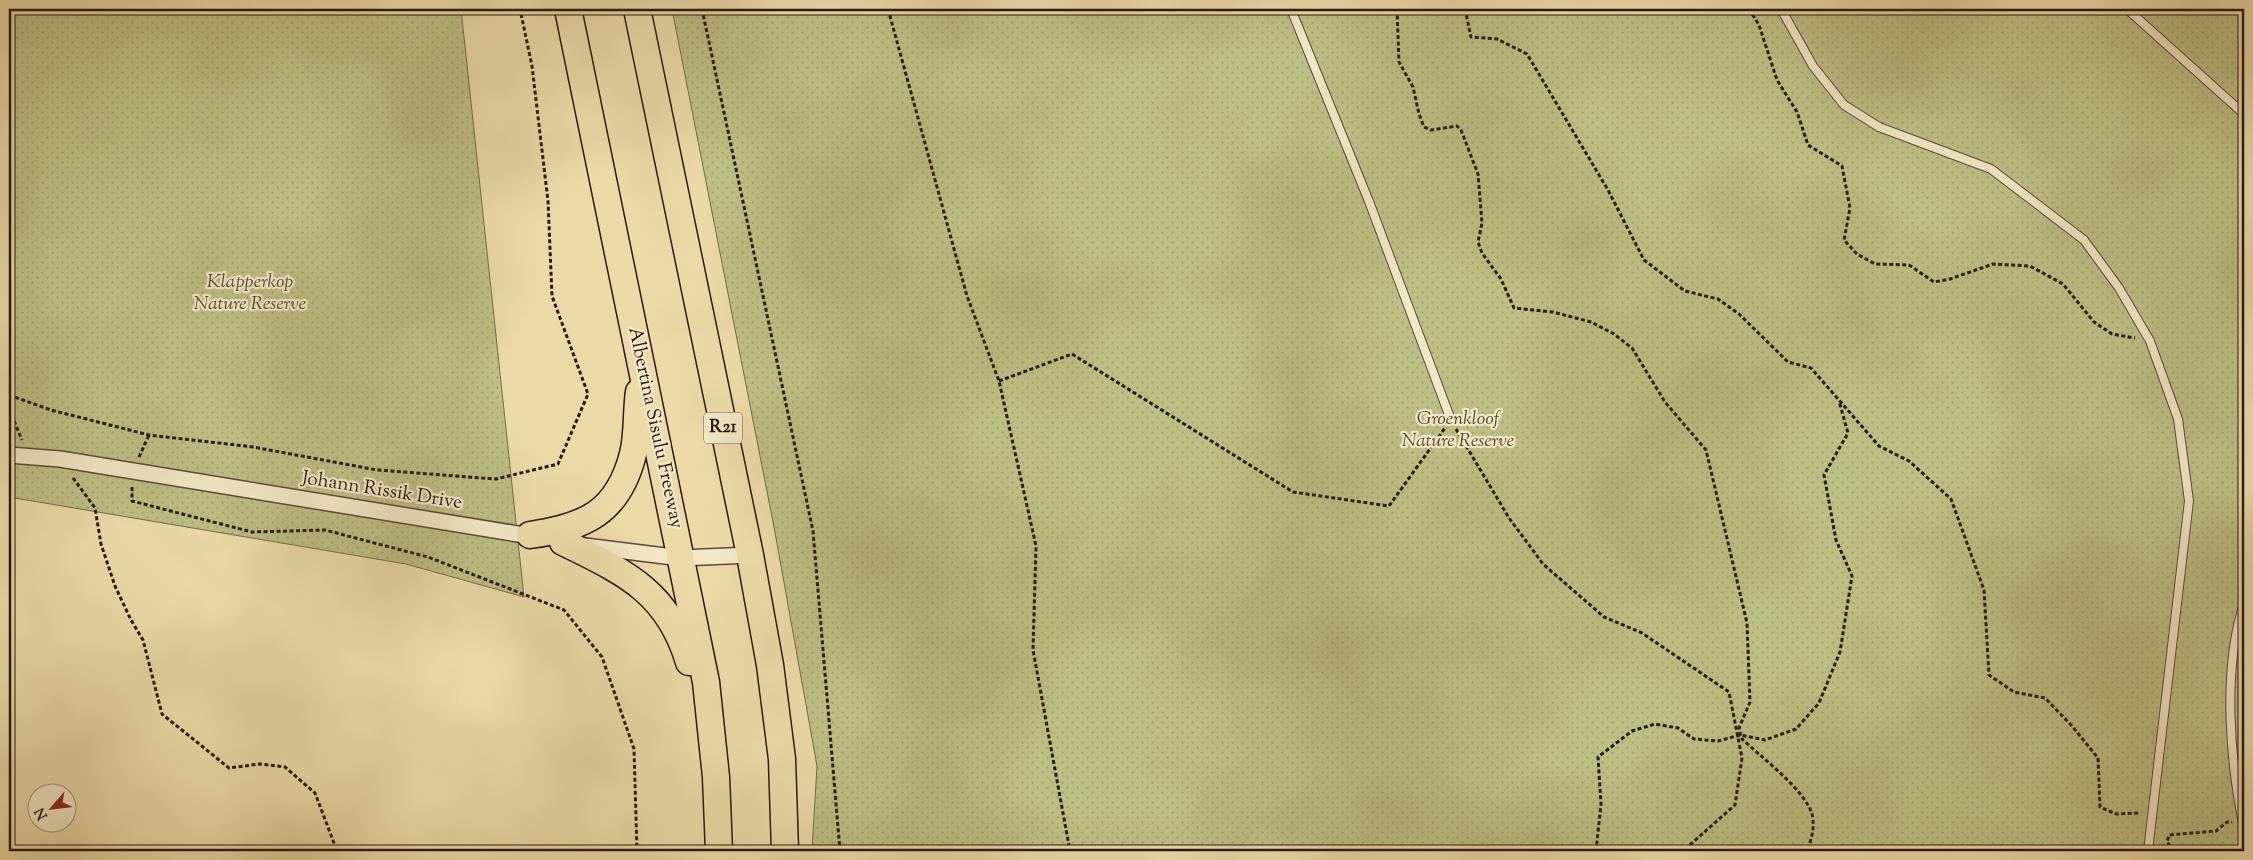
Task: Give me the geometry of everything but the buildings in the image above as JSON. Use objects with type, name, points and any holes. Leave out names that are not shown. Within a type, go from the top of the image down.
[{"type":"highway","name":"Albertina Sisulu Freeway","points":[[568,9],[706,682],[716,777],[719,851]]},
{"type":"highway","name":"R21","points":[[637,9],[750,556],[775,698],[782,759],[785,851]]},
{"type":"highway","points":[[530,535],[574,526],[598,514],[611,500],[624,477],[633,453],[642,370]]},
{"type":"highway","points":[[563,542],[611,566],[639,584],[662,606],[682,640],[697,686],[716,777]]},
{"type":"street","name":"Johann Rissik Drive","points":[[9,455],[60,459],[648,555],[681,558],[750,556]]},
{"type":"lane","points":[[1291,9],[1370,204],[1451,420]]},
{"type":"lane","points":[[1781,9],[1812,66],[1844,105],[1879,127],[1991,169],[2084,240],[2119,288],[2150,342],[2178,419],[2189,500],[2148,851]]},
{"type":"lane","points":[[2127,9],[2244,114]]},
{"type":"lane","points":[[2242,825],[2233,752],[2232,662],[2244,604]]},
{"type":"path","points":[[9,395],[51,410],[149,435],[253,447],[377,470],[496,479],[558,464],[588,394],[552,296],[548,201],[532,66],[520,9]]},
{"type":"path","points":[[702,9],[813,531],[840,851]]},
{"type":"path","points":[[888,9],[967,296],[999,381],[1036,546],[1033,650],[1070,851]]},
{"type":"path","points":[[1397,9],[1399,62],[1413,87],[1424,127],[1431,130],[1457,126],[1461,130],[1478,174],[1482,223],[1478,242],[1482,253],[1501,279],[1514,308],[1553,312],[1591,322],[1614,334],[1632,348],[1665,402],[1706,450],[1747,623],[1750,702],[1739,728],[1739,735],[1799,792],[1812,813],[1812,840],[1806,851]]},
{"type":"path","points":[[1465,9],[1471,38],[1497,39],[1527,54],[1608,190],[1644,260],[1686,291],[1718,299],[1738,314],[1788,362],[1811,368],[1879,446],[1909,461],[1951,498],[1984,590],[1989,675],[2014,692],[2045,698],[2072,726],[2098,758],[2100,807],[2116,814],[2151,813]]},
{"type":"path","points":[[1749,9],[1759,25],[1777,80],[1797,112],[1808,145],[1842,166],[1850,208],[1844,240],[1856,254],[1875,264],[1909,265],[1934,282],[1950,279],[1993,264],[2030,266],[2064,284],[2094,322],[2112,334],[2150,342]]},
{"type":"path","points":[[999,381],[1072,354],[1293,492],[1389,506],[1451,420],[1509,518],[1543,564],[1604,616],[1642,633],[1729,692],[1739,735],[1742,758],[1735,805],[1683,851]]},
{"type":"path","points":[[1596,851],[1600,804],[1598,757],[1632,730],[1655,724],[1678,728],[1694,739],[1718,741],[1739,735],[1765,740],[1796,730],[1820,703],[1840,652],[1852,576],[1836,540],[1824,475],[1848,434],[1839,400]]},
{"type":"path","points":[[9,409],[21,440],[27,444]]},
{"type":"path","points":[[149,435],[133,471],[132,501],[252,532],[325,530],[428,557],[564,610],[602,657],[634,749],[637,851]]},
{"type":"path","points":[[60,459],[95,508],[101,544],[115,586],[143,640],[162,714],[230,768],[260,764],[285,767],[315,793],[337,851]]},
{"type":"path","points":[[2174,851],[2166,842],[2169,835],[2216,831],[2227,822],[2242,825]]},
{"type":"green space","name":"Klapperkop Nature Reserve","points":[[9,9],[461,9],[524,597],[406,564],[9,497]]},
{"type":"green space","name":"Groenkloof Nature Reserve","points":[[672,9],[2244,9],[2244,851],[812,851],[817,766],[774,527]]}]
